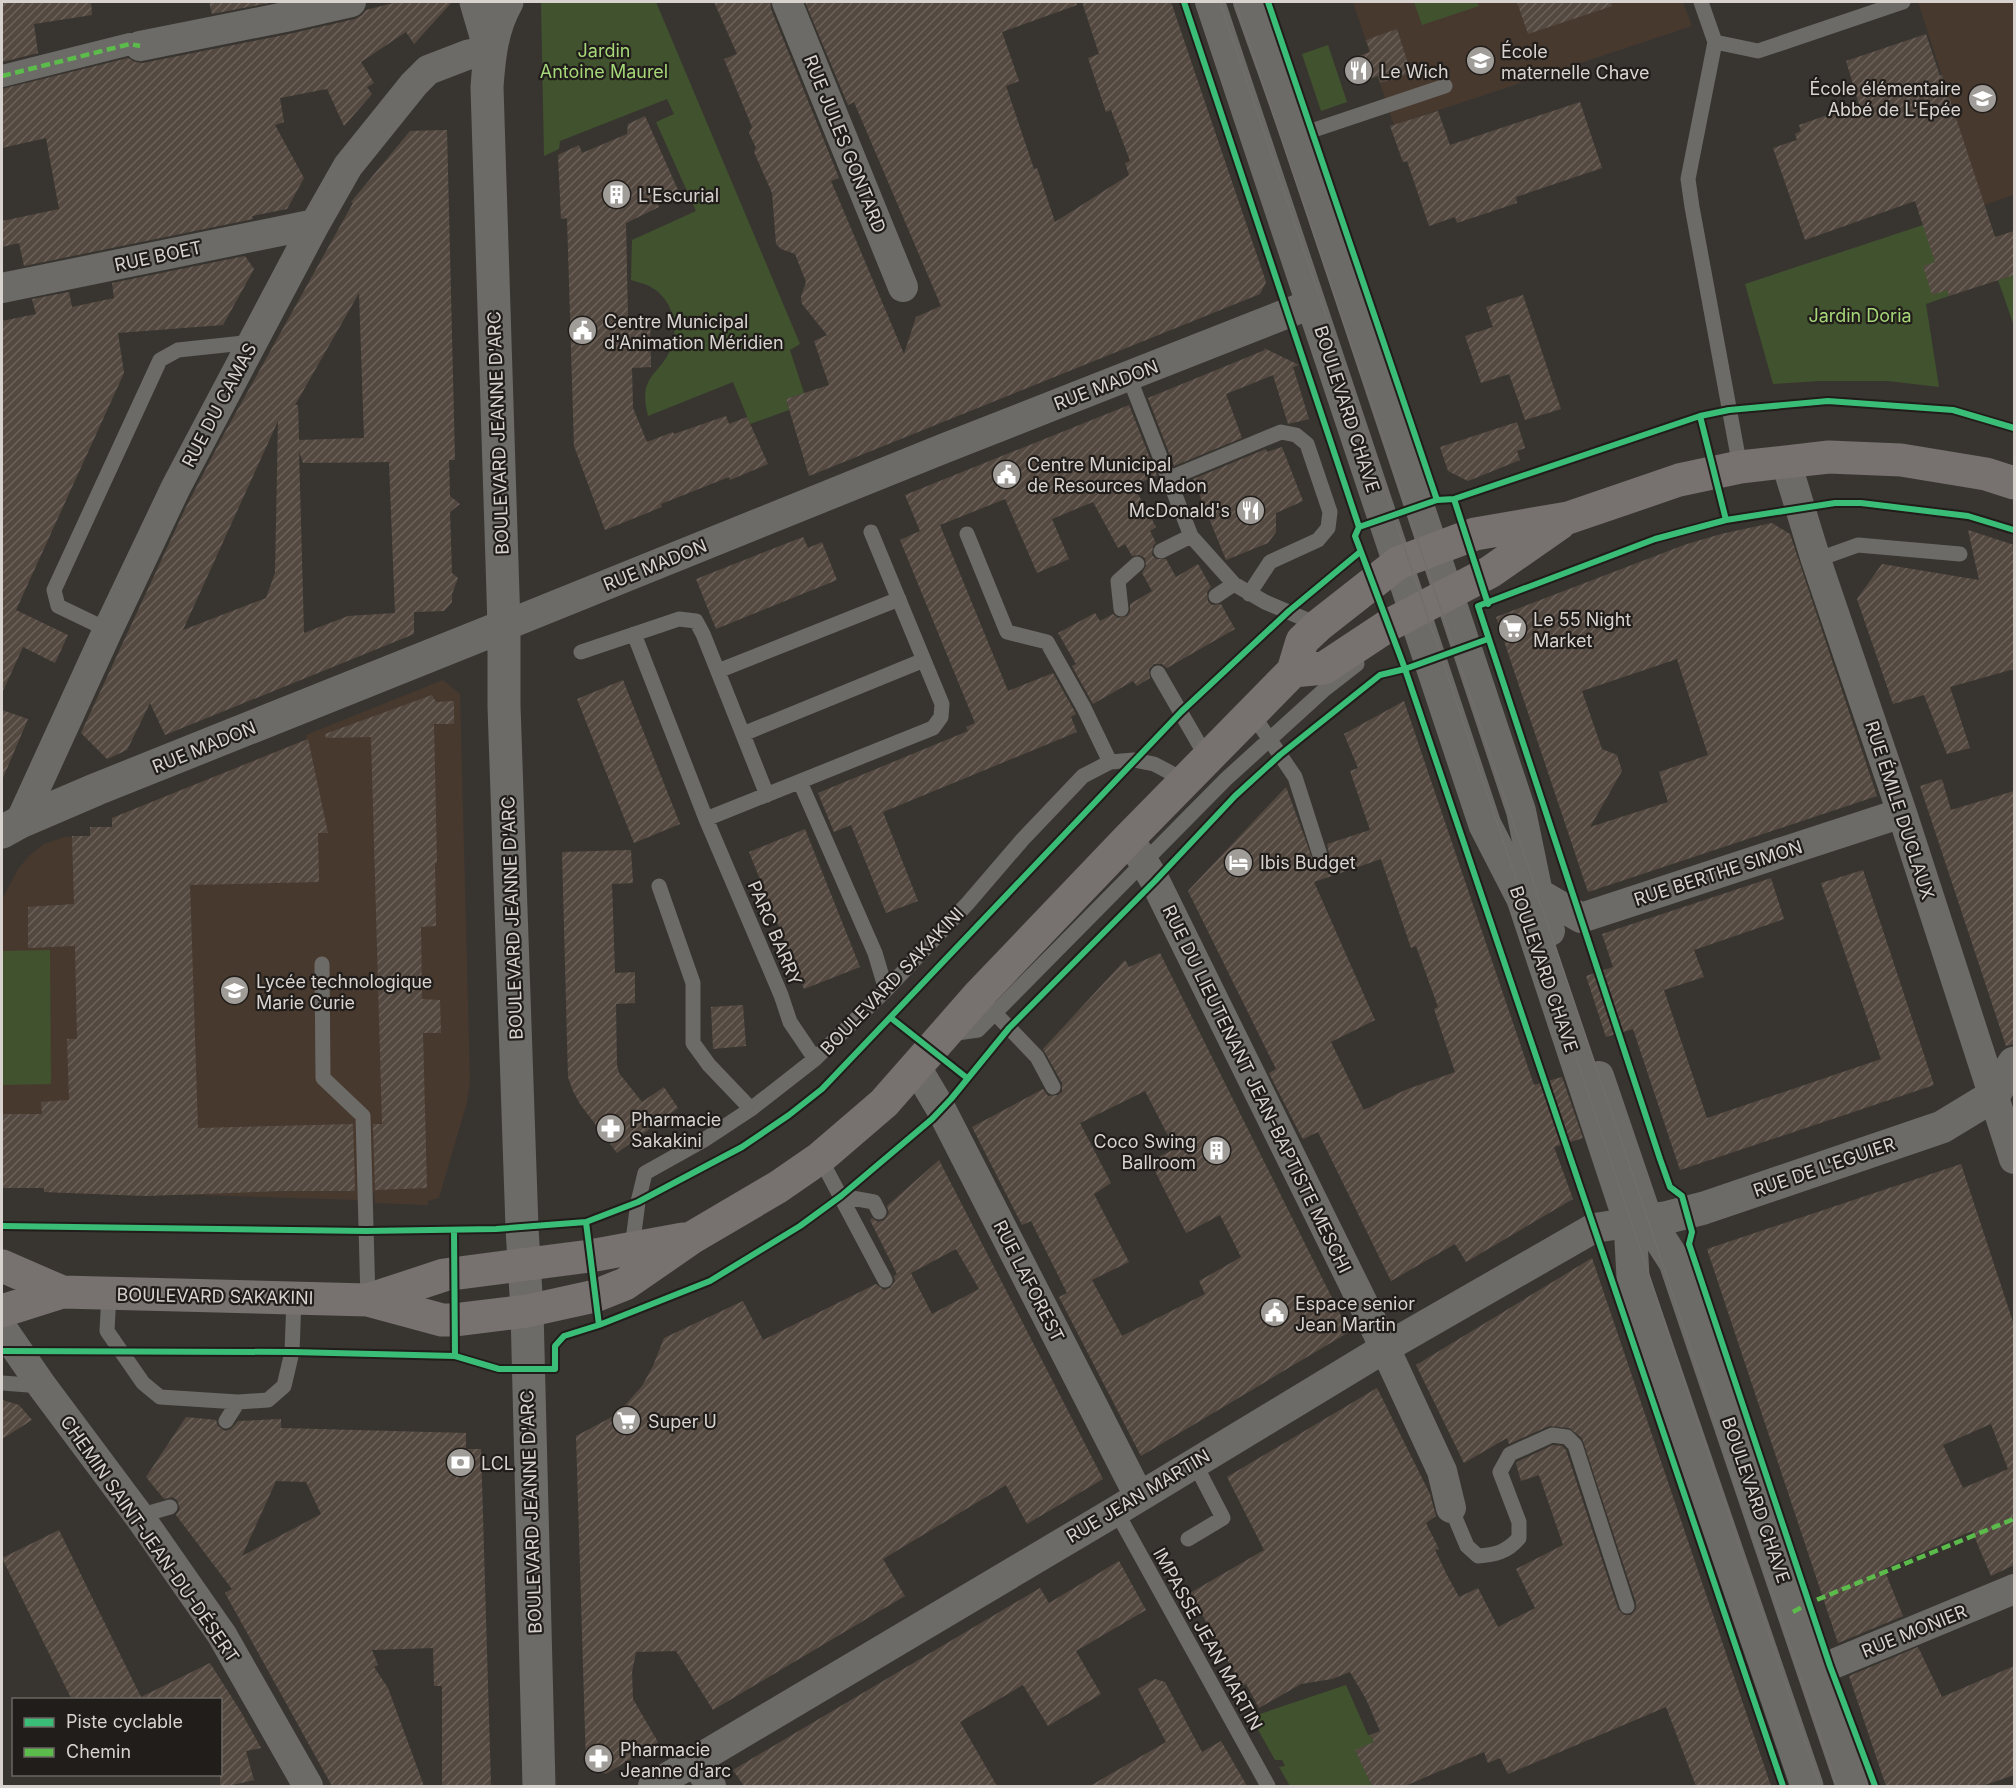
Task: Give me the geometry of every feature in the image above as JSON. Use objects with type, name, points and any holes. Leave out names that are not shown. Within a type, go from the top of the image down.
[{"type":"main road","points":[[1568,518],[1490,572],[1408,615],[1324,668],[1293,672],[1302,641],[1398,563],[1475,534],[1568,518],[1679,480],[1740,467],[1829,456],[1901,460],[1986,474],[2014,483]]},
{"type":"main road","name":"BOULEVARD SAKAKINI","points":[[2,1311],[62,1292],[368,1300],[442,1320],[527,1311],[595,1296],[625,1284],[693,1237],[778,1187],[820,1158],[884,1103],[944,1034],[987,1005],[1137,851],[1196,769],[1293,672]]},
{"type":"main road","name":"BOULEVARD SAKAKINI","points":[[368,1300],[444,1275],[524,1265],[693,1237]]},
{"type":"main road","name":"BOULEVARD SAKAKINI","points":[[2,1266],[62,1292]]},
{"type":"street","points":[[2,76],[130,44],[140,46],[319,5],[351,2]]},
{"type":"street","name":"BOULEVARD JEANNE D'ARC","points":[[476,2],[490,50]]},
{"type":"street","name":"BOULEVARD JEANNE D'ARC","points":[[507,2],[502,10],[490,50],[487,87],[504,626],[504,706],[527,1311],[538,1786]]},
{"type":"street","name":"RUE JULES GONTARD","points":[[787,2],[903,287]]},
{"type":"street","name":"BOULEVARD CHAVE","points":[[1210,2],[1398,563],[1408,615],[1485,825],[1523,898],[1639,1221],[1675,1262],[1852,1786]]},
{"type":"street","name":"BOULEVARD CHAVE","points":[[1248,2],[1296,136],[1521,811],[1538,893],[1639,1221],[1633,1277],[1807,1786]]},
{"type":"street","name":"RUE DU CAMAS","points":[[11,827],[176,487],[348,166],[428,70],[490,50]]},
{"type":"street","name":"RUE BOET","points":[[2,288],[315,224]]},
{"type":"street","name":"RUE MADON","points":[[11,827],[945,448],[1311,304]]},
{"type":"street","name":"RUE ÉMILE DUCLAUX","points":[[1785,462],[2014,1159]]},
{"type":"street","name":"RUE BERTHE SIMON","points":[[1538,893],[1581,918],[1902,813]]},
{"type":"street","name":"RUE DU LIEUTENANT JEAN-BAPTISTE MESCHI","points":[[1137,851],[1155,881],[1385,1348],[1442,1471],[1451,1508]]},
{"type":"street","points":[[1993,1096],[2014,1063]]},
{"type":"street","name":"RUE LAFOREST","points":[[915,1067],[941,1109],[1127,1503]]},
{"type":"street","name":"RUE DE L'EGUIER","points":[[1639,1221],[1665,1218],[1704,1208],[1942,1127],[1993,1096]]},
{"type":"street","name":"RUE JEAN MARTIN","points":[[652,1786],[1385,1348],[1594,1228],[1639,1221]]},
{"type":"street","name":"CHEMIN SAINT-JEAN-DU-DÉSERT","points":[[2,1328],[42,1386],[139,1516],[222,1635],[308,1786]]},
{"type":"street","name":"RUE MONIER","points":[[1814,1672],[2014,1589]]},
{"type":"street","points":[[695,1761],[711,1786]]},
{"type":"lane","points":[[1701,2],[1715,42],[1688,179],[1740,467]]},
{"type":"lane","points":[[1715,42],[1758,51],[1903,2]]},
{"type":"lane","points":[[1296,136],[1445,86]]},
{"type":"lane","points":[[108,630],[58,606],[54,590],[160,360],[178,350],[253,342]]},
{"type":"lane","points":[[1129,376],[1191,536],[1234,584],[1249,594],[1319,625]]},
{"type":"lane","points":[[1168,479],[1281,432],[1296,435],[1307,444],[1330,512],[1328,528],[1318,540],[1270,562],[1249,594]]},
{"type":"lane","points":[[706,819],[933,728],[941,717],[942,704],[872,532]]},
{"type":"lane","points":[[967,534],[1007,632],[1047,642],[1084,708],[1110,762]]},
{"type":"lane","points":[[1161,551],[1191,536]]},
{"type":"lane","points":[[1816,560],[1858,545],[1960,554]]},
{"type":"lane","points":[[1121,609],[1118,581],[1137,564]]},
{"type":"lane","points":[[1216,596],[1234,584]]},
{"type":"lane","points":[[718,671],[899,599]]},
{"type":"lane","points":[[1137,851],[1226,778],[1325,689],[1393,636],[1408,615]]},
{"type":"lane","points":[[581,652],[679,619],[696,621],[704,634],[767,795]]},
{"type":"lane","name":"PARC BARRY","points":[[634,634],[706,819],[781,995],[790,1022],[815,1059]]},
{"type":"lane","points":[[743,734],[924,660]]},
{"type":"lane","points":[[1158,673],[1196,769]]},
{"type":"lane","points":[[1251,712],[1295,777],[1320,855]]},
{"type":"lane","name":"BOULEVARD SAKAKINI","points":[[632,1248],[638,1202],[645,1173],[704,1140],[751,1109],[815,1059],[886,990],[1083,776],[1110,762],[1134,760],[1196,769]]},
{"type":"lane","points":[[800,782],[875,953],[886,990]]},
{"type":"lane","points":[[659,886],[693,983],[693,1042],[709,1065],[751,1109]]},
{"type":"lane","points":[[322,964],[322,1078],[363,1116],[368,1300]]},
{"type":"lane","points":[[987,1005],[1037,1057],[1053,1087]]},
{"type":"lane","points":[[820,1158],[885,1280]]},
{"type":"lane","points":[[841,1196],[874,1202],[879,1212]]},
{"type":"lane","points":[[109,1293],[107,1331],[143,1383],[160,1397],[238,1402],[268,1400],[284,1386],[292,1352],[294,1298]]},
{"type":"lane","points":[[2,1383],[42,1386]]},
{"type":"lane","points":[[226,1421],[238,1402]]},
{"type":"lane","points":[[1451,1508],[1467,1546],[1478,1556],[1494,1555],[1511,1547],[1519,1538],[1519,1522],[1500,1472],[1510,1454],[1552,1435],[1568,1437],[1575,1445],[1627,1606]]},
{"type":"lane","points":[[1188,1539],[1223,1518],[1194,1462]]},
{"type":"lane","name":"IMPASSE JEAN MARTIN","points":[[1127,1503],[1268,1786]]},
{"type":"lane","points":[[139,1516],[170,1507]]},
{"type":"shaded area","name":"École maternelle Chave","points":[[1353,2],[1683,2],[1692,26],[1394,125]]},
{"type":"shaded area","name":"École élémentaire Abbé de L'Epée","points":[[1918,2],[2014,2],[2014,195],[1984,205]]},
{"type":"shaded area","name":"Lycée technologique Marie Curie","points":[[443,680],[460,694],[470,1082],[467,1102],[439,1198],[428,1201],[428,1205],[375,1203],[374,1193],[366,1190],[358,1200],[165,1194],[147,1196],[44,1192],[43,1188],[2,1188],[2,900],[18,869],[30,855],[44,844],[64,837],[90,836],[90,827],[112,827],[112,818],[307,739],[306,735]]},
{"type":"green space","name":"Jardin Antoine Maurel","points":[[541,2],[656,2],[800,344],[790,350],[804,393],[786,399],[789,410],[750,424],[733,382],[648,416],[646,388],[671,349],[675,328],[665,299],[649,286],[631,280],[632,240],[696,211],[656,122],[674,114],[667,99],[560,141],[559,149],[544,156]]},
{"type":"green space","points":[[1414,2],[1477,2],[1479,6],[1422,25]]},
{"type":"green space","points":[[1328,45],[1347,102],[1321,111],[1302,54]]},
{"type":"green space","name":"Jardin Doria","points":[[1923,225],[1927,230],[1949,296],[1926,304],[1939,387],[1888,381],[1773,384],[1745,284]]},
{"type":"green space","points":[[2014,275],[2014,326],[1998,280]]},
{"type":"green space","points":[[50,950],[51,1084],[2,1085],[2,951]]},
{"type":"green space","points":[[1346,1685],[1368,1735],[1374,1742],[1356,1751],[1372,1786],[1290,1786],[1279,1767],[1285,1766],[1282,1760],[1275,1760],[1251,1717]]},
{"type":"building","points":[[2,2],[91,2],[92,15],[34,24],[38,53],[2,62]]},
{"type":"building","points":[[209,2],[275,2],[212,14]]},
{"type":"building","points":[[397,2],[452,2],[414,44],[406,32],[361,62],[374,83],[367,87],[372,94],[344,126],[327,89],[280,98],[284,122],[275,125],[304,178],[287,209],[252,216],[253,219],[24,266],[19,243],[2,247],[2,221],[59,209],[46,138],[2,148],[2,89],[128,58],[143,63],[289,34],[355,19],[366,10]]},
{"type":"building","points":[[714,2],[770,2],[839,178],[831,181],[904,354],[916,317],[941,306],[854,102],[848,105],[805,2],[1076,2],[1077,5],[1002,32],[1019,81],[1006,86],[1055,222],[1129,175],[1125,163],[1130,161],[1111,110],[1106,112],[1088,58],[1099,54],[1082,2],[1171,2],[1266,282],[1260,294],[809,476],[786,399],[829,385],[814,341],[827,335],[802,304],[801,297],[806,282],[795,254],[781,249],[776,244],[772,193],[754,152],[756,148],[749,133],[752,127],[724,59],[737,54]]},
{"type":"building","points":[[1517,2],[1611,2],[1612,6],[1528,34]]},
{"type":"building","points":[[1397,29],[1411,73],[1380,83],[1378,76],[1358,83],[1350,59],[1370,52],[1366,40]]},
{"type":"building","points":[[1926,34],[1940,76],[1942,75],[1995,237],[2014,231],[2014,275],[1949,296],[1947,290],[1932,295],[1923,266],[1935,262],[1915,201],[1805,240],[1773,148],[1797,140],[1795,134],[1801,131],[1799,125],[1859,104],[1846,61]]},
{"type":"building","points":[[1580,102],[1602,168],[1516,197],[1517,203],[1457,223],[1455,217],[1429,226],[1407,161],[1403,162],[1390,126],[1438,111],[1450,145]]},
{"type":"building","points":[[645,116],[678,190],[656,200],[659,207],[626,223],[628,319],[650,318],[651,367],[632,368],[633,408],[647,442],[726,416],[729,424],[747,417],[768,464],[661,504],[662,507],[605,530],[574,446],[567,218],[561,219],[558,155],[579,145],[582,153],[627,134],[628,124]]},
{"type":"building","points":[[447,130],[455,460],[449,460],[450,496],[460,504],[450,512],[452,573],[458,578],[452,594],[452,602],[444,611],[414,612],[414,634],[165,735],[150,703],[127,750],[107,759],[81,733],[186,507],[224,434],[353,203],[351,202],[410,131]],"holes":[[[359,293],[364,438],[299,440],[298,405],[295,405]],[[278,421],[275,573],[266,598],[183,630]],[[299,451],[303,463],[389,462],[395,613],[348,616],[304,633]]]},
{"type":"building","points":[[245,256],[254,269],[223,325],[118,333],[124,373],[16,610],[68,635],[55,663],[23,647],[2,693],[2,321],[36,314],[32,299],[69,292],[72,307],[114,298],[112,283]]},
{"type":"building","points":[[1523,295],[1561,409],[1525,420],[1509,374],[1481,383],[1465,336],[1493,327],[1486,307]]},
{"type":"building","points":[[1264,348],[1299,365],[1293,367],[1309,419],[1288,424],[1273,375],[1226,394],[1242,438],[1174,466],[1148,398],[1265,350]]},
{"type":"building","points":[[1129,405],[1157,476],[1133,485],[1156,527],[1150,531],[1156,543],[1153,546],[1152,555],[1156,559],[1166,559],[1176,577],[1198,564],[1211,587],[1207,592],[1208,601],[1212,605],[1221,604],[1235,629],[1167,668],[1162,664],[1154,664],[1149,669],[1150,678],[1137,686],[1133,681],[1093,704],[1072,666],[1076,664],[1058,633],[1095,613],[1100,621],[1113,614],[1118,618],[1127,616],[1130,612],[1130,604],[1152,591],[1142,573],[1146,566],[1145,558],[1139,555],[1132,556],[1125,544],[1118,548],[1093,502],[1052,519],[1069,559],[1037,573],[1005,499],[940,525],[1008,691],[1053,673],[1076,714],[1071,717],[1077,732],[883,812],[918,901],[886,913],[851,825],[834,832],[818,793],[968,731],[966,727],[975,723],[900,540],[920,531],[905,495]]},
{"type":"building","points":[[1517,422],[1525,448],[1517,451],[1520,460],[1468,481],[1448,471],[1440,447]]},
{"type":"building","points":[[1282,447],[1303,501],[1276,513],[1276,532],[1268,543],[1226,560],[1193,479],[1266,449],[1267,452]]},
{"type":"building","points":[[1772,523],[1790,534],[1877,796],[1588,892],[1496,617],[1684,545]],"holes":[[[1677,659],[1708,755],[1659,772],[1668,802],[1590,827],[1622,771],[1617,755],[1602,749],[1582,691]]]},
{"type":"building","points":[[1968,530],[2014,545],[2014,669],[1950,687],[1970,748],[1947,754],[1924,695],[1893,704],[1857,599],[1882,564],[1979,580]]},
{"type":"building","points":[[803,537],[808,548],[822,542],[837,580],[716,629],[696,579]]},
{"type":"building","points":[[623,680],[680,824],[634,843],[577,699]]},
{"type":"building","points":[[432,695],[436,702],[454,701],[454,724],[434,724],[436,926],[421,927],[422,999],[440,1000],[441,1033],[423,1033],[427,1188],[375,1190],[373,1124],[382,1124],[371,737],[326,738],[325,734]]},
{"type":"building","points":[[1404,701],[1534,1085],[1562,1077],[1583,1138],[1554,1147],[1573,1199],[1466,1262],[1455,1244],[1391,1281],[1318,1132],[1303,1139],[1300,1134],[1269,1073],[1276,1069],[1188,891],[1286,787],[1314,863],[1322,864],[1328,861],[1327,844],[1370,830],[1350,771],[1358,768],[1344,734]],"holes":[[[1381,859],[1411,948],[1416,946],[1438,1007],[1434,1009],[1455,1072],[1405,1090],[1364,1110],[1331,1042],[1375,1020],[1314,882]]]},
{"type":"building","points":[[2,710],[28,719],[2,780]]},
{"type":"building","points":[[308,739],[328,833],[318,833],[319,882],[190,885],[198,1128],[353,1124],[355,1191],[280,1191],[147,1196],[44,1192],[44,1188],[2,1188],[2,1114],[42,1114],[41,1102],[69,1100],[67,1039],[77,1039],[75,946],[28,948],[28,907],[74,904],[72,836],[90,836],[90,827],[112,827],[112,818]]},
{"type":"building","points":[[1942,779],[1951,810],[2014,791],[2014,1044],[2006,1046],[1920,786]]},
{"type":"building","points":[[805,829],[860,967],[804,989],[749,852]]},
{"type":"building","points":[[631,850],[633,883],[612,884],[615,973],[635,972],[635,1003],[616,1004],[617,1065],[619,1073],[642,1102],[664,1087],[678,1108],[617,1153],[580,1104],[568,1077],[562,852]]},
{"type":"building","points":[[1863,870],[1934,1085],[1680,1170],[1633,1029],[1606,1037],[1586,976],[1613,967],[1602,934],[1771,878],[1784,919],[1694,950],[1704,977],[1664,990],[1707,1118],[1881,1059],[1821,883]]},
{"type":"building","points":[[1160,953],[1349,1332],[1141,1456],[1059,1297],[1067,1293],[1031,1221],[1022,1225],[972,1127],[1043,1089],[1048,1096],[1062,1092],[1062,1083],[1043,1049],[1125,960],[1129,967]],"holes":[[[1145,1091],[1175,1149],[1150,1161],[1186,1233],[1220,1215],[1241,1257],[1199,1281],[1205,1294],[1122,1336],[1092,1280],[1129,1262],[1094,1194],[1111,1183],[1080,1123]]]},
{"type":"building","points":[[743,1005],[746,1046],[713,1049],[711,1007]]},
{"type":"building","points":[[939,1160],[1103,1479],[1027,1524],[1006,1485],[883,1559],[905,1596],[713,1710],[676,1651],[636,1652],[632,1672],[633,1699],[658,1742],[606,1774],[586,1764],[576,1436],[610,1418],[627,1403],[642,1386],[664,1338],[743,1301],[763,1340],[876,1284],[884,1290],[890,1288],[897,1274],[870,1220],[872,1218],[878,1222],[884,1220],[889,1213],[887,1206]],"holes":[[[956,1249],[979,1289],[932,1314],[911,1273]]]},
{"type":"building","points":[[1961,1164],[2014,1325],[2014,1565],[1991,1576],[1972,1531],[1884,1569],[1903,1616],[1838,1643],[1707,1249]],"holes":[[[1991,1424],[2008,1469],[1963,1488],[1943,1445]]]},
{"type":"building","points":[[1592,1258],[1771,1786],[1696,1786],[1666,1707],[1508,1774],[1500,1758],[1488,1763],[1484,1752],[1405,1786],[1372,1786],[1355,1750],[1374,1742],[1370,1735],[1380,1731],[1366,1699],[1350,1672],[1332,1679],[1301,1684],[1259,1708],[1246,1684],[1242,1686],[1190,1593],[1264,1550],[1227,1477],[1377,1388],[1430,1494],[1436,1516],[1426,1523],[1439,1549],[1435,1550],[1447,1575],[1459,1597],[1478,1588],[1498,1627],[1535,1608],[1516,1569],[1563,1545],[1539,1475],[1521,1481],[1516,1464],[1553,1445],[1562,1446],[1566,1450],[1618,1609],[1624,1615],[1631,1615],[1636,1609],[1636,1603],[1582,1438],[1569,1428],[1549,1426],[1509,1444],[1507,1438],[1464,1463],[1416,1365]]},
{"type":"building","points":[[2,1400],[19,1405],[32,1420],[2,1439]]},
{"type":"building","points":[[186,1417],[216,1420],[218,1426],[225,1431],[231,1429],[238,1421],[281,1419],[281,1428],[466,1433],[466,1449],[481,1449],[491,1786],[442,1786],[442,1686],[434,1686],[433,1648],[372,1650],[378,1665],[374,1667],[388,1688],[424,1786],[332,1786],[225,1593],[232,1589],[176,1515],[180,1509],[177,1500],[172,1497],[164,1499],[146,1477]],"holes":[[[276,1481],[306,1482],[321,1514],[242,1556]]]},
{"type":"building","points":[[59,1530],[141,1697],[210,1663],[261,1748],[246,1751],[254,1780],[220,1786],[222,1698],[71,1698],[2,1558]]},
{"type":"building","points":[[1119,1561],[1146,1610],[1076,1651],[1101,1694],[1048,1726],[1023,1685],[960,1722],[997,1786],[744,1786],[733,1770],[1040,1588],[1049,1603]]},
{"type":"building","points":[[1918,1647],[1942,1697],[2014,1666],[2014,1775],[1982,1786],[1886,1786],[1849,1676]]},
{"type":"building","points":[[1155,1679],[1165,1682],[1202,1752],[1221,1741],[1247,1786],[1090,1786],[1166,1742],[1138,1689]]},
{"type":"tram line","points":[[1220,2],[1820,1786]]},
{"type":"tram line","points":[[1235,2],[1648,1220],[1837,1786]]},
{"type":"marked path","points":[[2,76],[130,44],[140,46]]},
{"type":"marked path","points":[[1793,1612],[1809,1603],[2014,1519]]},
{"type":"cycle path","points":[[1184,2],[1359,527]]},
{"type":"cycle path","points":[[1268,2],[1437,500]]},
{"type":"cycle path","points":[[1488,639],[1405,669],[1355,536],[1359,527],[1437,500],[1454,499],[1700,416],[1729,410],[1828,401],[1953,410],[2014,428]]},
{"type":"cycle path","points":[[1700,416],[1726,520]]},
{"type":"cycle path","points":[[1454,499],[1488,604]]},
{"type":"cycle path","points":[[1875,1786],[1830,1666],[1689,1244],[1692,1232],[1682,1196],[1670,1187],[1660,1159],[1478,606],[1655,539],[1726,520],[1835,503],[1861,503],[1968,516],[2014,530]]},
{"type":"cycle path","points":[[2,1226],[366,1231],[496,1229],[586,1222],[638,1202],[742,1147],[822,1089],[1181,712],[1289,611],[1360,552]]},
{"type":"cycle path","points":[[2,1351],[292,1352],[455,1356],[499,1369],[555,1369],[555,1346],[564,1336],[599,1325],[710,1281],[800,1226],[841,1196],[932,1119],[1009,1028],[1155,881],[1235,796],[1280,755],[1380,675],[1405,669],[1783,1786]]},
{"type":"cycle path","points":[[891,1018],[967,1078]]},
{"type":"cycle path","points":[[586,1222],[599,1325]]},
{"type":"cycle path","points":[[454,1230],[455,1356]]},
{"type":"place","name":"École maternelle Chave","points":[[1480,61]]},
{"type":"place","name":"Le Wich","points":[[1359,71]]},
{"type":"place","name":"École élémentaire Abbé de L'Epée","points":[[1982,98]]},
{"type":"place","name":"L'Escurial","points":[[617,195]]},
{"type":"place","name":"Centre Municipal d'Animation Méridien","points":[[583,331]]},
{"type":"place","name":"Centre Municipal de Resources Madon","points":[[1006,474]]},
{"type":"place","name":"McDonald's","points":[[1251,510]]},
{"type":"place","name":"Le 55 Night Market","points":[[1512,629]]},
{"type":"place","name":"Ibis Budget","points":[[1239,862]]},
{"type":"place","name":"Lycée technologique Marie Curie","points":[[235,991]]},
{"type":"place","name":"Pharmacie Sakakini","points":[[610,1129]]},
{"type":"place","name":"Coco Swing Ballroom","points":[[1217,1151]]},
{"type":"place","name":"Espace senior Jean Martin","points":[[1274,1313]]},
{"type":"place","name":"Super U","points":[[627,1421]]},
{"type":"place","name":"LCL","points":[[460,1463]]},
{"type":"place","name":"Pharmacie Jeanne d'arc","points":[[599,1759]]}]
